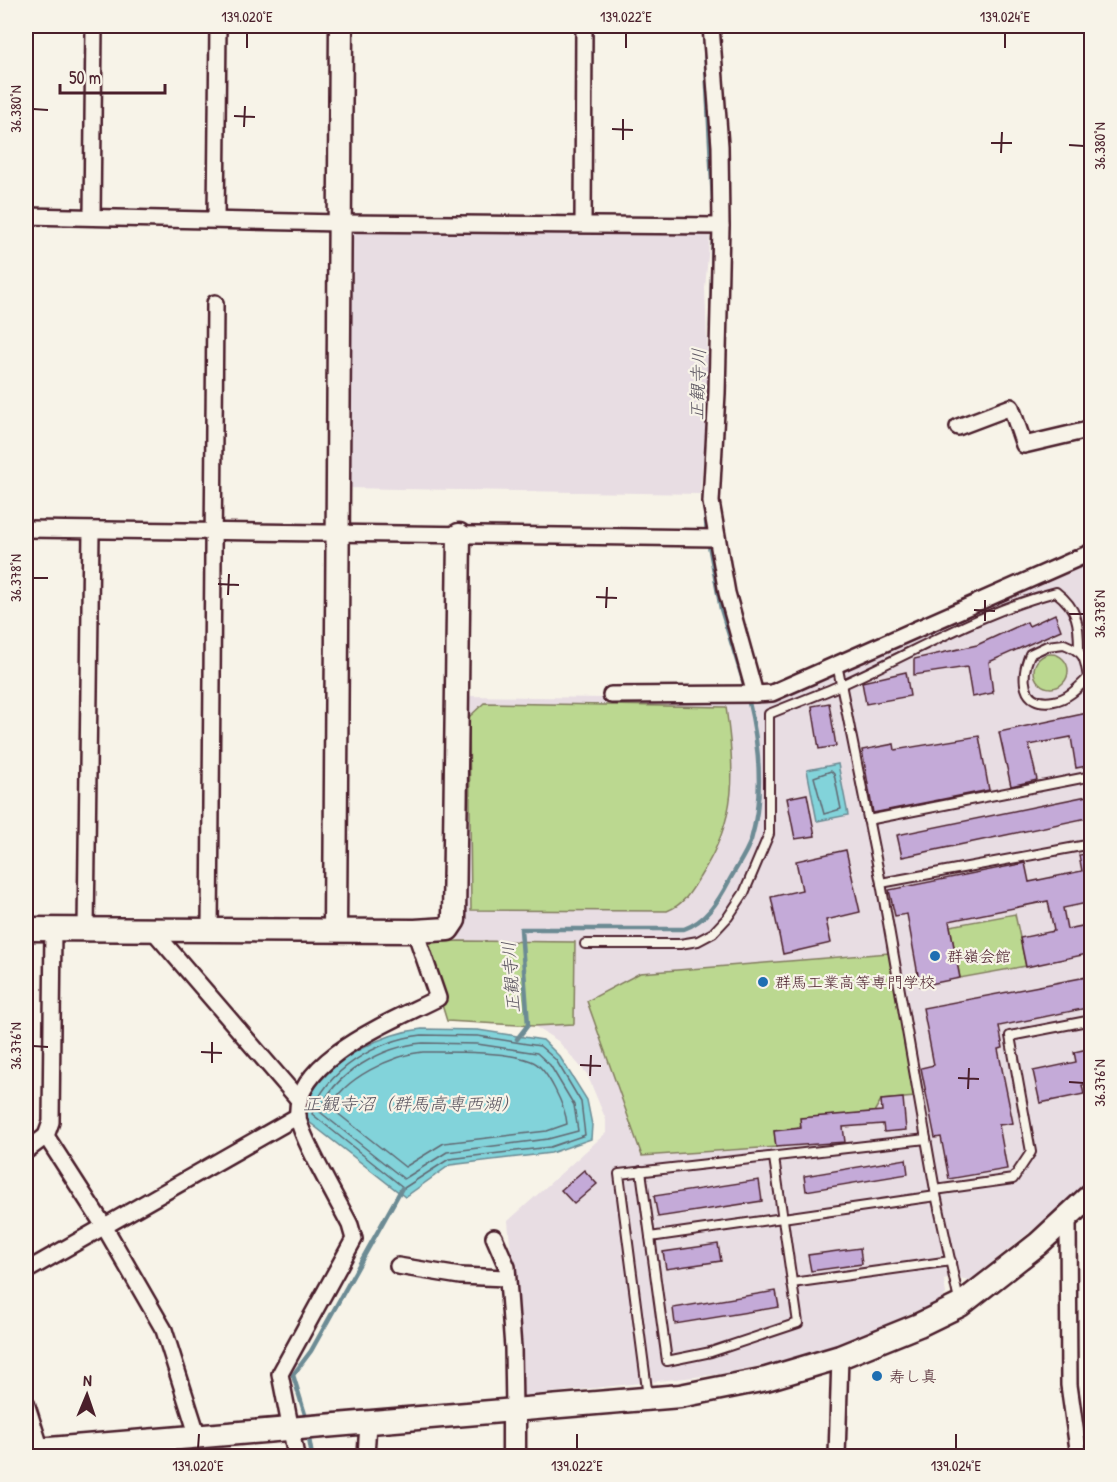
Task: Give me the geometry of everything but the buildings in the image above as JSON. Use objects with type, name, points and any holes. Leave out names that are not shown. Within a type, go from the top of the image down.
[{"type":"street","points":[[92,217],[94,26]]},
{"type":"street","points":[[216,219],[218,26]]},
{"type":"street","points":[[334,929],[341,26]]},
{"type":"street","points":[[584,26],[584,224]]},
{"type":"street","points":[[711,26],[720,146],[721,226],[717,393],[711,502],[727,593],[755,694]]},
{"type":"street","points":[[26,216],[340,223],[721,226]]},
{"type":"street","points":[[210,929],[214,303]]},
{"type":"street","points":[[958,428],[1011,407],[1024,445],[1092,429]]},
{"type":"street","points":[[26,530],[214,534],[716,538]]},
{"type":"street","points":[[86,929],[91,531]]},
{"type":"street","points":[[26,929],[415,931],[448,929],[454,920],[459,535]]},
{"type":"street","points":[[611,694],[772,693],[1092,552]]},
{"type":"street","points":[[26,1151],[46,1136],[51,1122],[52,928]]},
{"type":"street","points":[[152,928],[299,1100]]},
{"type":"street","points":[[296,1456],[280,1374],[354,1239],[350,1225],[298,1116],[299,1100],[305,1087],[341,1049],[438,998],[415,931]]},
{"type":"street","points":[[26,1270],[298,1116]]},
{"type":"street","points":[[46,1136],[104,1226],[164,1330],[198,1437]]},
{"type":"street","points":[[26,1403],[33,1451],[125,1450],[198,1437],[290,1428],[680,1396],[766,1379],[840,1357],[960,1305],[1068,1219],[1092,1194]]},
{"type":"street","points":[[1068,1219],[1069,1385],[1079,1456]]},
{"type":"street","points":[[494,1237],[507,1267],[513,1348],[514,1456]]},
{"type":"street","points":[[398,1266],[460,1276],[507,1278]]},
{"type":"street","points":[[837,1456],[840,1357]]},
{"type":"street","points":[[366,1456],[368,1423]]},
{"type":"lane","points":[[585,945],[680,944],[698,941],[713,933],[744,893],[769,834],[771,785],[769,714],[842,685],[935,638],[1026,600],[1056,592],[1065,599],[1079,622],[1079,650]]},
{"type":"lane","points":[[1064,644],[1079,650],[1089,659],[1088,678],[1073,693],[1054,701],[1039,700],[1028,694],[1023,680],[1030,654],[1047,646],[1064,644]]},
{"type":"lane","points":[[837,664],[881,883],[936,1193],[960,1305]]},
{"type":"lane","points":[[868,820],[1092,776]]},
{"type":"lane","points":[[881,883],[1092,844]]},
{"type":"lane","points":[[650,1237],[784,1219],[1013,1179],[1031,1152],[1010,1036],[1092,1020]]},
{"type":"lane","points":[[648,1398],[642,1368],[620,1174],[926,1139]]},
{"type":"lane","points":[[641,1171],[667,1360],[711,1352],[798,1323],[774,1158]]},
{"type":"lane","points":[[792,1283],[951,1261]]},
{"type":"shaded area","points":[[358,228],[710,234],[705,288],[709,391],[700,494],[344,488],[349,235]]},
{"type":"shaded area","name":"群馬工業高等専門学校","points":[[1091,559],[1091,1175],[1066,1203],[970,1280],[954,1277],[944,1280],[946,1294],[940,1301],[844,1342],[780,1362],[721,1374],[523,1396],[508,1221],[606,1133],[606,1120],[587,1074],[558,1041],[534,1026],[447,1021],[423,943],[458,941],[461,923],[463,696],[742,700]]},
{"type":"green space","points":[[1051,654],[1063,659],[1068,671],[1063,683],[1051,688],[1039,683],[1034,671],[1039,659]]},
{"type":"green space","points":[[484,703],[726,707],[732,774],[728,814],[713,854],[683,901],[667,911],[471,910],[469,717]]},
{"type":"green space","points":[[1015,914],[1026,966],[960,978],[950,926]]},
{"type":"green space","points":[[575,942],[574,1024],[534,1026],[447,1021],[423,943]]},
{"type":"green space","points":[[889,953],[915,1097],[881,1100],[874,1112],[774,1131],[776,1147],[642,1156],[587,1001],[640,973]]},
{"type":"water","points":[[838,764],[848,815],[817,821],[807,770]]},
{"type":"water","name":"正観寺沼（群馬高専西湖）","points":[[478,1030],[543,1040],[560,1057],[587,1100],[592,1125],[591,1139],[551,1153],[450,1165],[405,1197],[304,1118],[313,1091],[347,1057],[376,1041],[407,1031]]},
{"type":"waterway","name":"正観寺川","points":[[704,28],[713,202]]},
{"type":"waterway","name":"正観寺川","points":[[711,327],[713,237]]},
{"type":"waterway","name":"正観寺川","points":[[704,497],[707,533]]},
{"type":"waterway","name":"正観寺川","points":[[709,545],[721,609],[746,690]]},
{"type":"waterway","name":"正観寺川","points":[[517,1039],[528,1025],[521,929],[684,929],[699,921],[716,903],[751,840],[758,805],[757,751],[748,698]]},
{"type":"waterway","name":"正観寺川","points":[[307,1421],[293,1375],[311,1351],[402,1188]]},
{"type":"waterway","name":"正観寺川","points":[[308,1433],[312,1456]]},
{"type":"place","name":"群嶺会館","points":[[935,956]]},
{"type":"place","name":"群馬工業高等専門学校","points":[[763,982]]},
{"type":"place","name":"寿し真","points":[[877,1376]]}]
